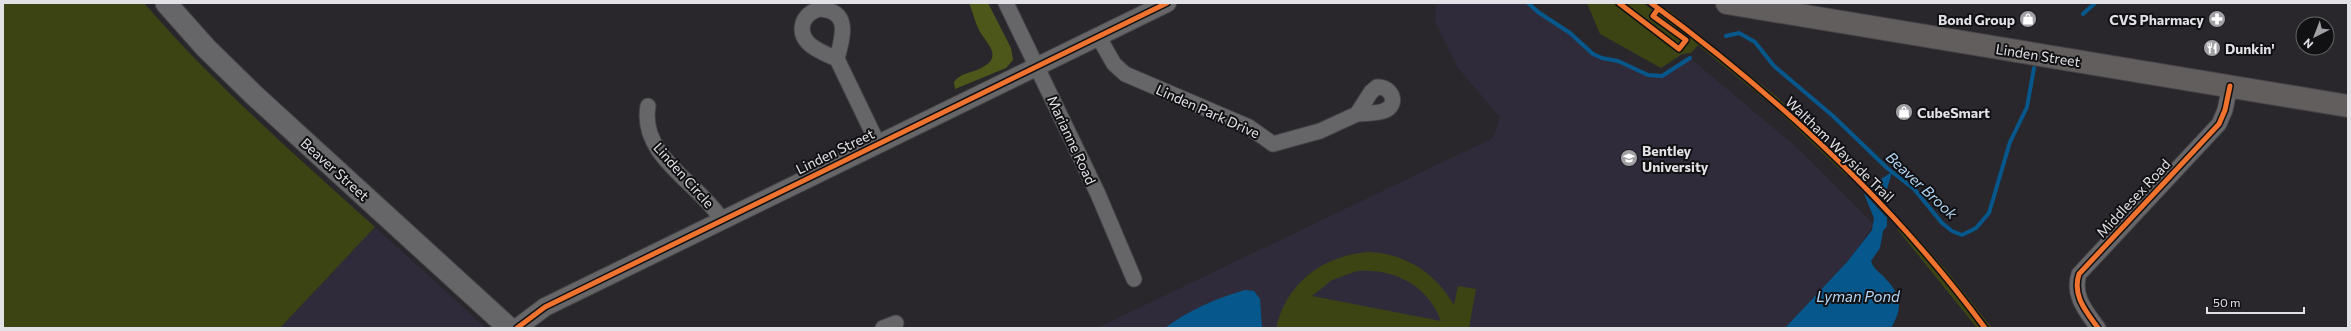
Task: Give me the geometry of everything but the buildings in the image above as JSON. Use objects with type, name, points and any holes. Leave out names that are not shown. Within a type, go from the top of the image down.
[{"type":"main road","name":"Beaver Street","points":[[166,3],[206,48],[254,94],[509,328]]},
{"type":"main road","name":"Linden Street","points":[[1727,3],[2348,106]]},
{"type":"street","name":"Marianne Road","points":[[1006,3],[1094,187],[1134,279]]},
{"type":"street","name":"Linden Street","points":[[517,328],[545,307],[1166,3]]},
{"type":"street","name":"Linden Park Drive","points":[[1098,36],[1111,60],[1125,74],[1248,126],[1273,144],[1320,131],[1357,114]]},
{"type":"street","points":[[837,59],[878,144]]},
{"type":"street","name":"Middlesex Road","points":[[2098,328],[2079,298],[2077,286],[2079,274],[2219,124],[2226,110],[2230,86]]},
{"type":"street","name":"Linden Circle","points":[[648,106],[646,123],[652,140],[672,165],[716,210],[722,220]]},
{"type":"shaded area","name":"Bentley University","points":[[1436,3],[1528,3],[1538,12],[1570,33],[1593,54],[1602,58],[1618,61],[1653,76],[1666,74],[1690,58],[1796,147],[1874,225],[1847,262],[1785,328],[1097,328],[1493,138],[1500,117],[1458,68],[1435,22]]},
{"type":"shaded area","points":[[375,227],[486,328],[280,328]]},
{"type":"green space","points":[[3,3],[144,3],[198,62],[285,146],[375,227],[280,328],[3,328]]},
{"type":"green space","points":[[969,3],[988,3],[1011,48],[1013,60],[1006,68],[955,89],[954,82],[959,77],[985,66],[990,62],[992,57],[991,48],[978,29]]},
{"type":"green space","points":[[1587,3],[1643,3],[1651,9],[1667,9],[1777,97],[1854,170],[1847,176],[1774,107],[1698,45],[1691,53],[1682,54],[1661,68],[1600,34]]},
{"type":"green space","points":[[1904,223],[1946,270],[1992,328],[1977,328],[1897,229]]},
{"type":"green space","points":[[1369,252],[1408,261],[1429,275],[1454,305],[1458,286],[1476,289],[1469,328],[1276,328],[1281,312],[1289,297],[1298,285],[1323,265],[1353,254]],"holes":[[[1357,271],[1384,272],[1408,281],[1428,298],[1441,321],[1312,296],[1332,280]]]},
{"type":"water","name":"Lyman Pond","points":[[1892,172],[1887,189],[1887,226],[1883,231],[1880,248],[1871,261],[1874,268],[1889,282],[1899,300],[1898,313],[1891,328],[1785,328],[1847,262],[1872,230],[1874,218],[1864,194],[1873,184]]},
{"type":"water","points":[[1245,290],[1254,291],[1260,299],[1262,328],[1165,328],[1204,305]]},
{"type":"pier","points":[[1869,186],[1889,207],[1889,220],[1863,192]]},
{"type":"waterway","name":"Beaver Brook","points":[[1528,3],[1538,12],[1570,33],[1593,54],[1602,58],[1618,61],[1648,75],[1662,76],[1690,58]]},
{"type":"waterway","name":"Beaver Brook","points":[[2083,14],[2095,3]]},
{"type":"waterway","name":"Beaver Brook","points":[[1726,36],[1739,33],[1755,42],[1774,66],[1833,116],[1887,168],[1914,189],[1942,223],[1952,231],[1962,235],[1976,228],[1989,213],[2010,142],[2027,107],[2034,68]]},
{"type":"cycle path","points":[[517,328],[545,307],[1167,3]]},
{"type":"cycle path","points":[[1619,3],[1679,49],[1686,40],[1653,16],[1658,9]]},
{"type":"cycle path","name":"Waltham Wayside Trail","points":[[1651,3],[1743,75],[1830,153],[1911,237],[1985,328]]},
{"type":"cycle path","points":[[2098,328],[2081,303],[2077,289],[2079,274],[2219,124],[2225,110],[2230,86]]},
{"type":"place","name":"Bond Group","points":[[2028,19]]},
{"type":"place","name":"CVS Pharmacy","points":[[2217,19]]},
{"type":"place","name":"Dunkin'","points":[[2212,48]]},
{"type":"place","name":"CubeSmart","points":[[1904,112]]},
{"type":"place","name":"Bentley University","points":[[1629,158]]}]
